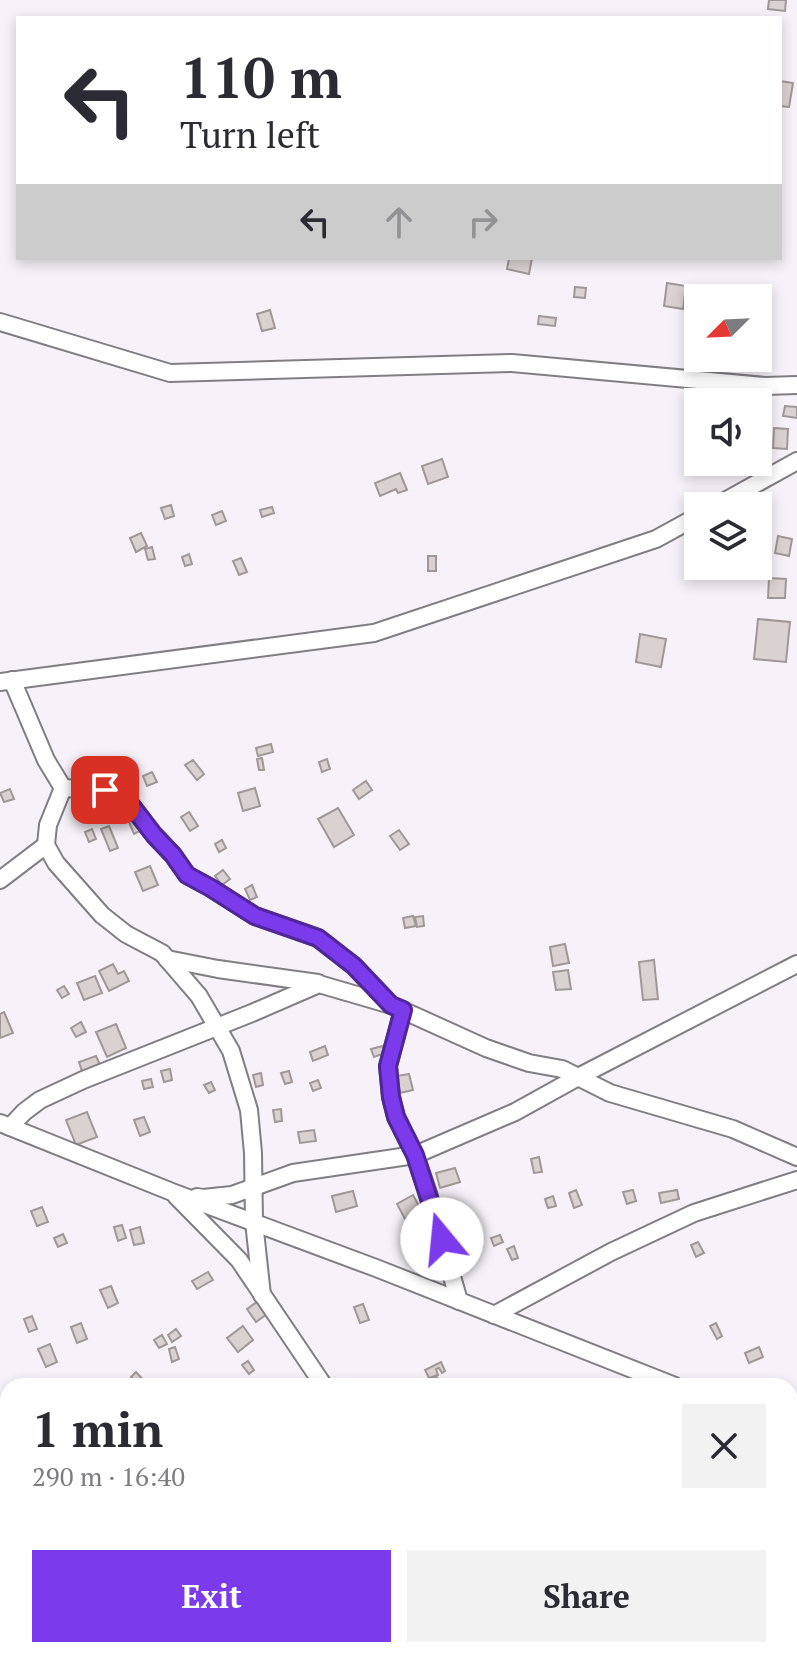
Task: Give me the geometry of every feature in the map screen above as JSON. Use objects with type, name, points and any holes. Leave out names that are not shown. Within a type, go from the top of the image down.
[{"type":"street","points":[[0,322],[170,373],[512,363],[765,386],[797,385]]},
{"type":"street","points":[[741,492],[797,461]]},
{"type":"street","points":[[63,788],[6,681],[374,633],[656,539],[684,524]]},
{"type":"street","points":[[63,788],[48,825],[46,845],[56,863],[102,915],[126,934],[162,953],[199,996],[231,1051],[249,1110],[254,1222],[262,1295]]},
{"type":"street","points":[[63,788],[105,790],[128,801],[187,875],[255,916],[318,938],[354,966],[397,1008]]},
{"type":"street","points":[[0,880],[46,845]]},
{"type":"street","points":[[167,959],[319,984],[397,1008],[486,1048],[580,1076],[610,1093],[733,1129],[794,1155],[797,1173]]},
{"type":"street","points":[[172,1192],[203,1198],[232,1195],[293,1173],[415,1155],[515,1112],[797,964]]},
{"type":"street","points":[[5,1125],[40,1100],[83,1080],[319,984]]},
{"type":"street","points":[[397,1008],[388,1066],[396,1117],[415,1155],[459,1301]]},
{"type":"street","points":[[5,1125],[655,1378]]},
{"type":"street","points":[[494,1315],[611,1252],[694,1213],[797,1180]]},
{"type":"street","points":[[172,1192],[239,1260],[319,1378]]},
{"type":"building","points":[[769,0],[786,0],[785,11],[768,9]]},
{"type":"building","points":[[782,81],[793,83],[789,107],[782,106]]},
{"type":"building","points":[[509,260],[532,260],[529,274],[507,269]]},
{"type":"building","points":[[667,283],[684,286],[683,309],[664,306]]},
{"type":"building","points":[[575,287],[586,288],[585,298],[574,297]]},
{"type":"building","points":[[270,310],[275,328],[262,331],[257,314]]},
{"type":"building","points":[[539,316],[556,318],[555,326],[538,324]]},
{"type":"building","points":[[785,406],[797,407],[797,418],[783,416]]},
{"type":"building","points":[[774,428],[788,429],[787,449],[773,448]]},
{"type":"building","points":[[442,459],[448,477],[428,484],[422,466]]},
{"type":"building","points":[[400,473],[407,490],[398,493],[396,489],[380,496],[375,483]]},
{"type":"building","points":[[171,505],[174,516],[165,519],[161,508]]},
{"type":"building","points":[[272,507],[274,513],[262,517],[260,510]]},
{"type":"building","points":[[222,511],[226,521],[216,525],[212,515]]},
{"type":"building","points":[[141,533],[147,546],[136,552],[130,538]]},
{"type":"building","points":[[778,536],[792,539],[789,556],[775,553]]},
{"type":"building","points":[[152,547],[155,559],[148,560],[145,549]]},
{"type":"building","points":[[189,554],[192,564],[185,566],[182,557]]},
{"type":"building","points":[[428,556],[436,556],[436,571],[428,571]]},
{"type":"building","points":[[241,558],[247,572],[239,575],[233,561]]},
{"type":"building","points":[[786,579],[785,598],[768,598],[769,580]]},
{"type":"building","points":[[758,619],[790,622],[786,662],[754,659]]},
{"type":"building","points":[[640,634],[666,639],[661,667],[636,662]]},
{"type":"building","points":[[271,744],[273,752],[258,756],[256,748]]},
{"type":"building","points":[[262,758],[264,770],[259,770],[257,759]]},
{"type":"building","points":[[327,759],[330,769],[322,772],[319,762]]},
{"type":"building","points":[[193,760],[204,774],[197,780],[185,765]]},
{"type":"building","points":[[152,772],[157,782],[147,786],[143,776]]},
{"type":"building","points":[[366,781],[372,790],[359,799],[353,790]]},
{"type":"building","points":[[255,788],[260,806],[243,811],[238,793]]},
{"type":"building","points":[[10,789],[14,799],[4,802],[0,793]]},
{"type":"building","points":[[338,808],[354,835],[334,847],[318,819]]},
{"type":"building","points":[[189,812],[198,826],[190,831],[181,817]]},
{"type":"building","points":[[134,817],[140,831],[134,834],[128,820]]},
{"type":"building","points":[[109,826],[118,848],[110,851],[101,829]]},
{"type":"building","points":[[92,829],[96,839],[89,842],[85,832]]},
{"type":"building","points":[[399,830],[409,844],[400,850],[390,836]]},
{"type":"building","points":[[222,840],[226,848],[219,852],[215,844]]},
{"type":"building","points":[[150,866],[158,885],[143,891],[135,872]]},
{"type":"building","points":[[223,870],[230,879],[222,885],[215,876]]},
{"type":"building","points":[[252,885],[257,897],[250,900],[245,889]]},
{"type":"building","points":[[413,916],[416,926],[405,928],[403,918]]},
{"type":"building","points":[[423,916],[424,926],[417,927],[415,917]]},
{"type":"building","points":[[565,944],[569,963],[553,966],[550,947]]},
{"type":"building","points":[[654,960],[658,999],[643,1000],[639,962]]},
{"type":"building","points":[[113,964],[118,974],[124,971],[129,981],[109,991],[99,971]]},
{"type":"building","points":[[568,970],[571,989],[556,990],[553,972]]},
{"type":"building","points":[[95,976],[102,993],[84,1000],[77,983]]},
{"type":"building","points":[[64,986],[69,994],[62,998],[57,990]]},
{"type":"building","points":[[4,1012],[13,1033],[0,1038],[0,1014]]},
{"type":"building","points":[[81,1022],[86,1032],[76,1037],[71,1028]]},
{"type":"building","points":[[116,1024],[126,1048],[107,1057],[96,1032]]},
{"type":"building","points":[[325,1046],[328,1055],[313,1061],[310,1052]]},
{"type":"building","points":[[383,1046],[385,1053],[374,1057],[371,1049]]},
{"type":"building","points":[[96,1056],[100,1065],[82,1071],[79,1062]]},
{"type":"building","points":[[170,1069],[172,1080],[164,1082],[161,1071]]},
{"type":"building","points":[[289,1071],[292,1082],[285,1084],[281,1073]]},
{"type":"building","points":[[261,1073],[263,1085],[256,1087],[253,1075]]},
{"type":"building","points":[[409,1074],[413,1090],[400,1093],[397,1076]]},
{"type":"building","points":[[151,1079],[153,1087],[144,1089],[142,1081]]},
{"type":"building","points":[[318,1080],[321,1088],[313,1091],[310,1083]]},
{"type":"building","points":[[211,1082],[215,1090],[209,1093],[204,1085]]},
{"type":"building","points":[[281,1109],[282,1121],[275,1122],[273,1110]]},
{"type":"building","points":[[87,1112],[97,1137],[76,1145],[66,1120]]},
{"type":"building","points":[[144,1117],[150,1132],[140,1136],[134,1120]]},
{"type":"building","points":[[314,1130],[316,1141],[300,1143],[298,1132]]},
{"type":"building","points":[[539,1157],[542,1172],[534,1173],[531,1159]]},
{"type":"building","points":[[455,1168],[460,1182],[440,1188],[436,1173]]},
{"type":"building","points":[[576,1190],[582,1205],[574,1208],[569,1193]]},
{"type":"building","points":[[633,1190],[636,1201],[627,1204],[623,1192]]},
{"type":"building","points":[[677,1190],[679,1199],[661,1203],[659,1193]]},
{"type":"building","points":[[353,1191],[357,1206],[336,1212],[332,1196]]},
{"type":"building","points":[[413,1195],[421,1210],[405,1219],[397,1204]]},
{"type":"building","points":[[553,1196],[556,1206],[548,1208],[545,1199]]},
{"type":"building","points":[[42,1207],[48,1222],[37,1226],[31,1211]]},
{"type":"building","points":[[464,1217],[469,1236],[461,1238],[456,1219]]},
{"type":"building","points":[[122,1225],[126,1238],[118,1241],[114,1227]]},
{"type":"building","points":[[140,1227],[144,1243],[134,1245],[130,1230]]},
{"type":"building","points":[[63,1234],[67,1243],[58,1247],[54,1238]]},
{"type":"building","points":[[500,1235],[503,1242],[494,1246],[491,1238]]},
{"type":"building","points":[[698,1242],[704,1253],[696,1257],[691,1245]]},
{"type":"building","points":[[514,1246],[518,1258],[512,1260],[507,1249]]},
{"type":"building","points":[[208,1272],[213,1280],[197,1289],[192,1281]]},
{"type":"building","points":[[111,1286],[118,1303],[108,1308],[100,1290]]},
{"type":"building","points":[[258,1301],[267,1314],[256,1322],[247,1309]]},
{"type":"building","points":[[363,1304],[369,1320],[360,1323],[354,1307]]},
{"type":"building","points":[[32,1316],[37,1329],[29,1332],[24,1319]]},
{"type":"building","points":[[81,1323],[87,1339],[77,1343],[71,1327]]},
{"type":"building","points":[[716,1323],[722,1336],[717,1339],[710,1326]]},
{"type":"building","points":[[243,1326],[253,1340],[238,1352],[227,1338]]},
{"type":"building","points":[[176,1329],[181,1336],[172,1342],[168,1335]]},
{"type":"building","points":[[162,1335],[167,1344],[159,1348],[154,1340]]},
{"type":"building","points":[[50,1344],[57,1362],[46,1367],[38,1349]]},
{"type":"building","points":[[175,1347],[179,1359],[172,1362],[169,1349]]},
{"type":"building","points":[[759,1347],[763,1357],[749,1363],[745,1353]]},
{"type":"building","points":[[248,1361],[254,1370],[249,1374],[242,1365]]},
{"type":"building","points":[[441,1362],[445,1371],[442,1373],[439,1368],[436,1369],[438,1375],[429,1378],[425,1370]]},
{"type":"route","points":[[105,790],[128,801],[187,875],[255,916],[318,938],[354,966],[391,1005],[403,1010],[388,1066],[391,1097],[396,1117],[415,1155],[442,1239]]}]
